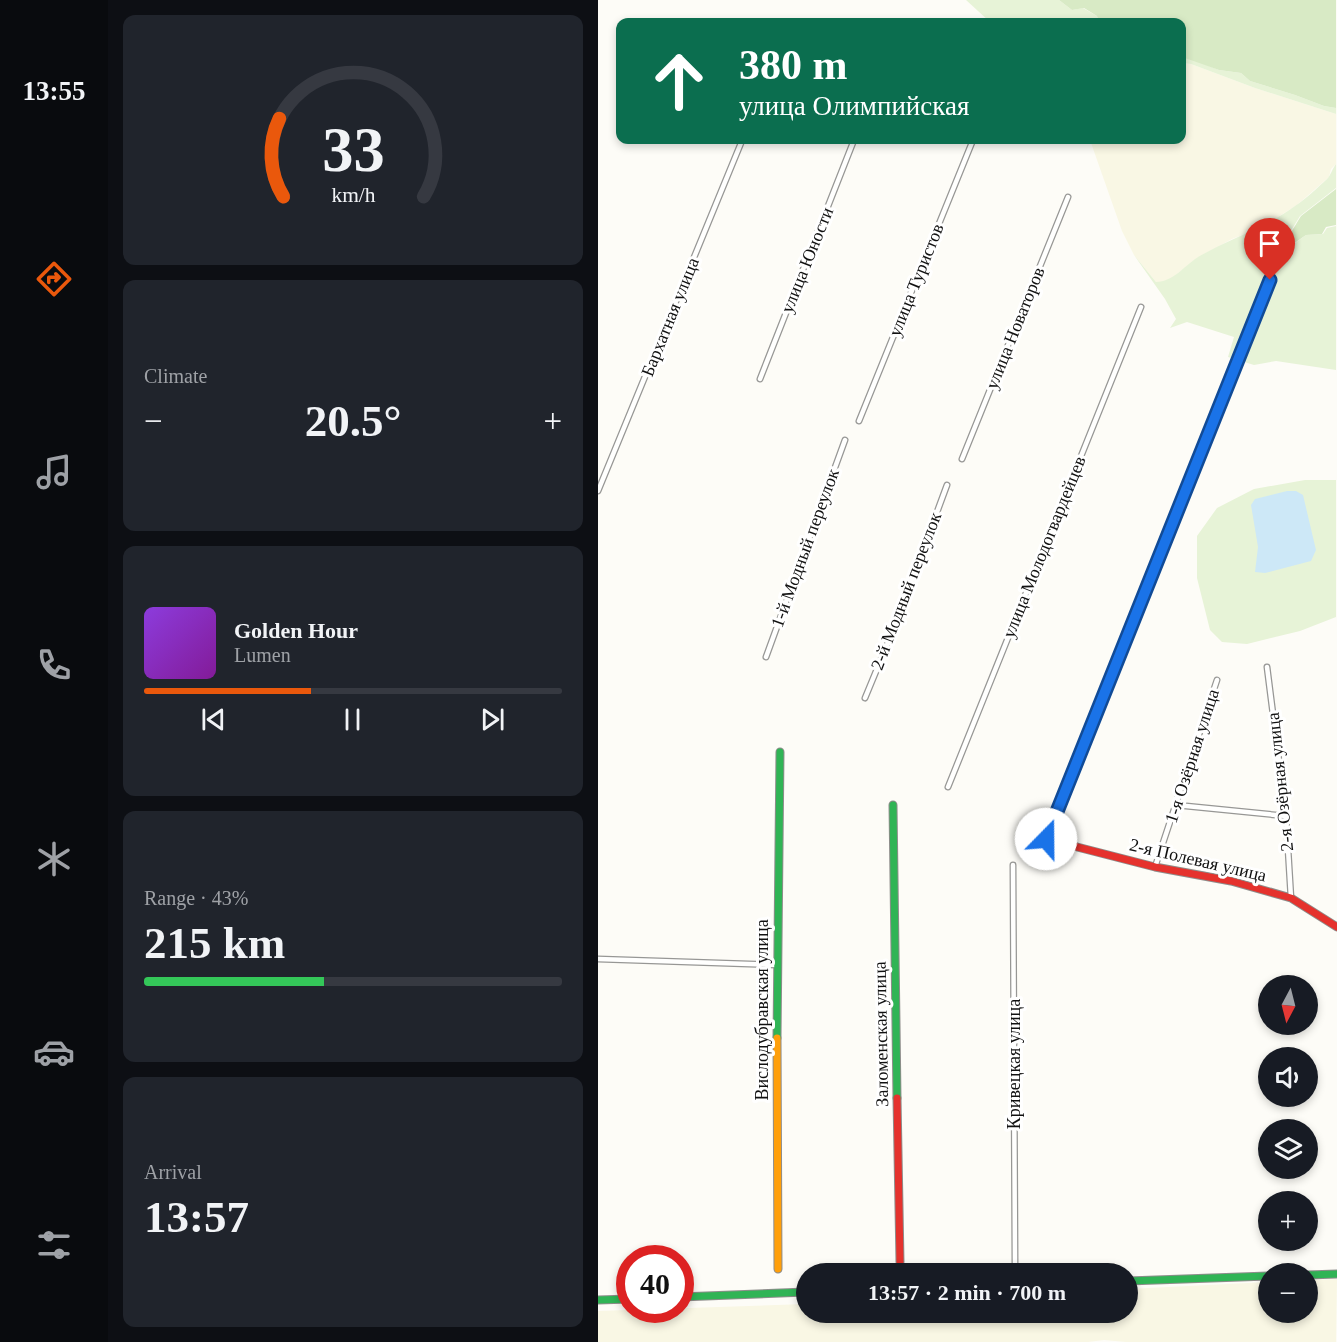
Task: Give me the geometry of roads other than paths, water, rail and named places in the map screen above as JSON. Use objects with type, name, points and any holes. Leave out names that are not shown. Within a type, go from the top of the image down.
[{"type":"street","name":"Бархатная улица","points":[[598,491],[741,144]]},
{"type":"street","name":"улица Юности","points":[[760,379],[852,144]]},
{"type":"street","name":"улица Туристов","points":[[859,421],[971,144]]},
{"type":"street","name":"улица Новаторов","points":[[962,459],[1068,197]]},
{"type":"street","name":"2-я Полевая улица","points":[[1270,280],[1046,839],[1155,867],[1231,881],[1291,898],[1336,927]]},
{"type":"street","name":"улица Молодогвардейцев","points":[[948,787],[1141,307]]},
{"type":"street","name":"1-й Модный переулок","points":[[766,657],[845,440]]},
{"type":"street","name":"2-й Модный переулок","points":[[865,698],[896,623],[947,485]]},
{"type":"street","name":"2-я Озёрная улица","points":[[1267,667],[1286,816],[1291,898]]},
{"type":"street","name":"1-я Озёрная улица","points":[[1155,867],[1217,680]]},
{"type":"street","name":"Вислодубравская улица","points":[[778,1269],[777,965],[780,752]]},
{"type":"street","name":"Заломенская улица","points":[[893,805],[900,1262]]},
{"type":"street","points":[[1176,806],[1286,816]]},
{"type":"street","name":"Кривецкая улица","points":[[1013,865],[1015,1263]]},
{"type":"street","points":[[598,959],[777,965]]},
{"type":"street","points":[[1318,1275],[1336,1274]]},
{"type":"street","points":[[1138,1281],[1258,1276]]},
{"type":"street","points":[[694,1296],[796,1292]]},
{"type":"street","points":[[598,1300],[616,1299]]},
{"type":"water","points":[[1296,491],[1303,495],[1316,550],[1311,561],[1265,573],[1255,572],[1258,547],[1251,505],[1255,499]]}]
